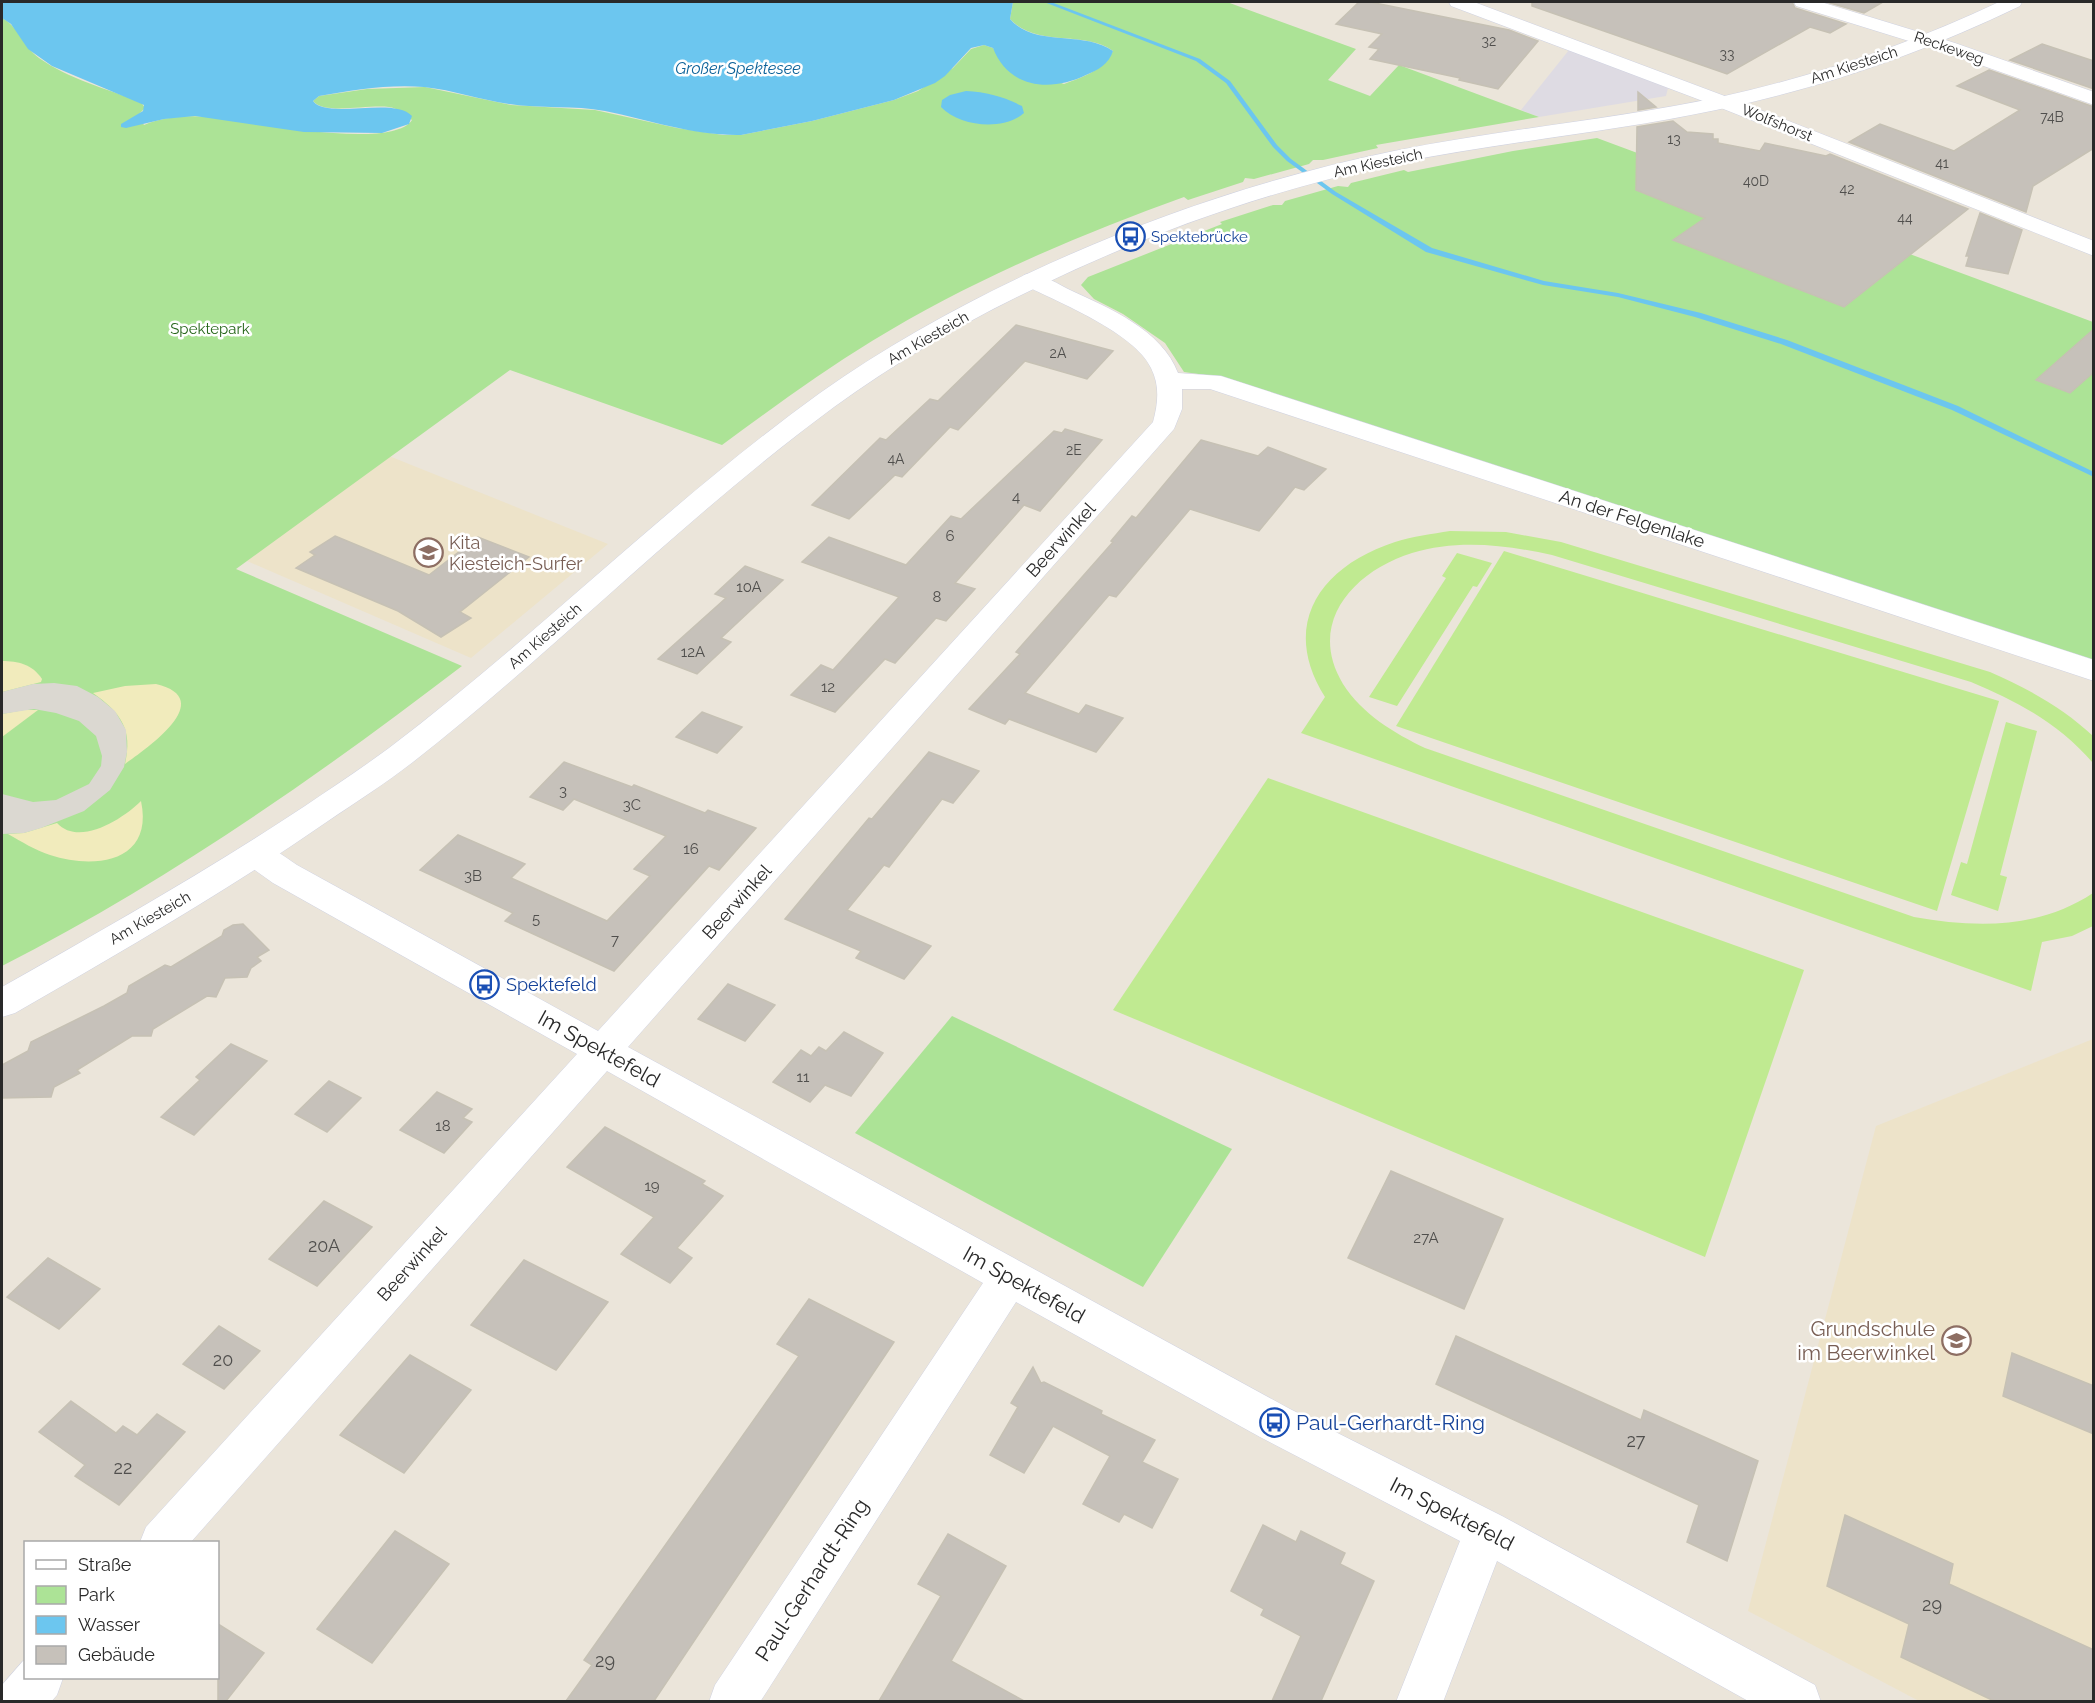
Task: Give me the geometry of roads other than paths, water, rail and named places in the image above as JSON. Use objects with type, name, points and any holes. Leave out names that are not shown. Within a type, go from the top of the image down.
[{"type":"street","name":"Wolfshorst","points":[[1458,2],[1723,102],[2094,249]]},
{"type":"street","name":"Reckeweg","points":[[1803,2],[1927,41],[2094,99]]},
{"type":"street","name":"Am Kiesteich","points":[[2,1003],[257,855],[397,758],[499,675],[750,460],[829,399],[921,340],[1032,280],[1130,237],[1203,210],[1390,158],[1678,111],[1805,81],[1927,41],[2013,2]]},
{"type":"street","name":"Beerwinkel","points":[[163,1541],[1165,424],[1170,404],[1169,381],[1154,351],[1124,327],[1032,280]]},
{"type":"street","name":"An der Felgenlake","points":[[1169,381],[1212,381],[2094,671]]},
{"type":"street","name":"Im Spektefeld","points":[[257,855],[285,874],[1275,1423],[1486,1531],[1798,1701]]},
{"type":"street","name":"Paul-Gerhardt-Ring","points":[[732,1701],[1010,1277]]},
{"type":"street","points":[[1419,1701],[1486,1531]]},
{"type":"street","points":[[19,1701],[38,1679]]},
{"type":"water","name":"Großer Spektesee","points":[[2,2],[1013,2],[1010,19],[1020,28],[1046,36],[1088,41],[1113,51],[1106,63],[1095,71],[1059,84],[1045,85],[1020,79],[1009,72],[1000,62],[993,48],[984,45],[971,48],[945,76],[935,83],[894,100],[812,121],[741,135],[706,133],[593,109],[509,104],[446,90],[411,86],[345,92],[319,96],[313,101],[332,109],[391,108],[403,110],[412,116],[409,124],[382,133],[304,132],[195,116],[164,119],[126,128],[121,127],[121,124],[143,111],[144,105],[52,66],[28,49],[11,24],[2,18]]},
{"type":"water","points":[[966,91],[1009,100],[1022,106],[1024,113],[1005,122],[982,124],[959,119],[941,107],[942,100],[950,95]]},
{"type":"waterway","points":[[1047,2],[1198,60],[1228,82],[1275,146],[1289,160],[1334,193],[1429,250],[1543,283],[1618,295],[1698,315],[1784,342],[1955,408],[2094,475]]},
{"type":"place","name":"Spektebrücke","points":[[1130,237]]},
{"type":"place","name":"Kita Kiesteich-Surfer","points":[[428,553]]},
{"type":"place","name":"Spektefeld","points":[[485,985]]},
{"type":"place","name":"Grundschule im Beerwinkel","points":[[1956,1341]]},
{"type":"place","name":"Paul-Gerhardt-Ring","points":[[1275,1423]]},
{"type":"park label","name":"Spektepark","points":[[210,329]]}]
